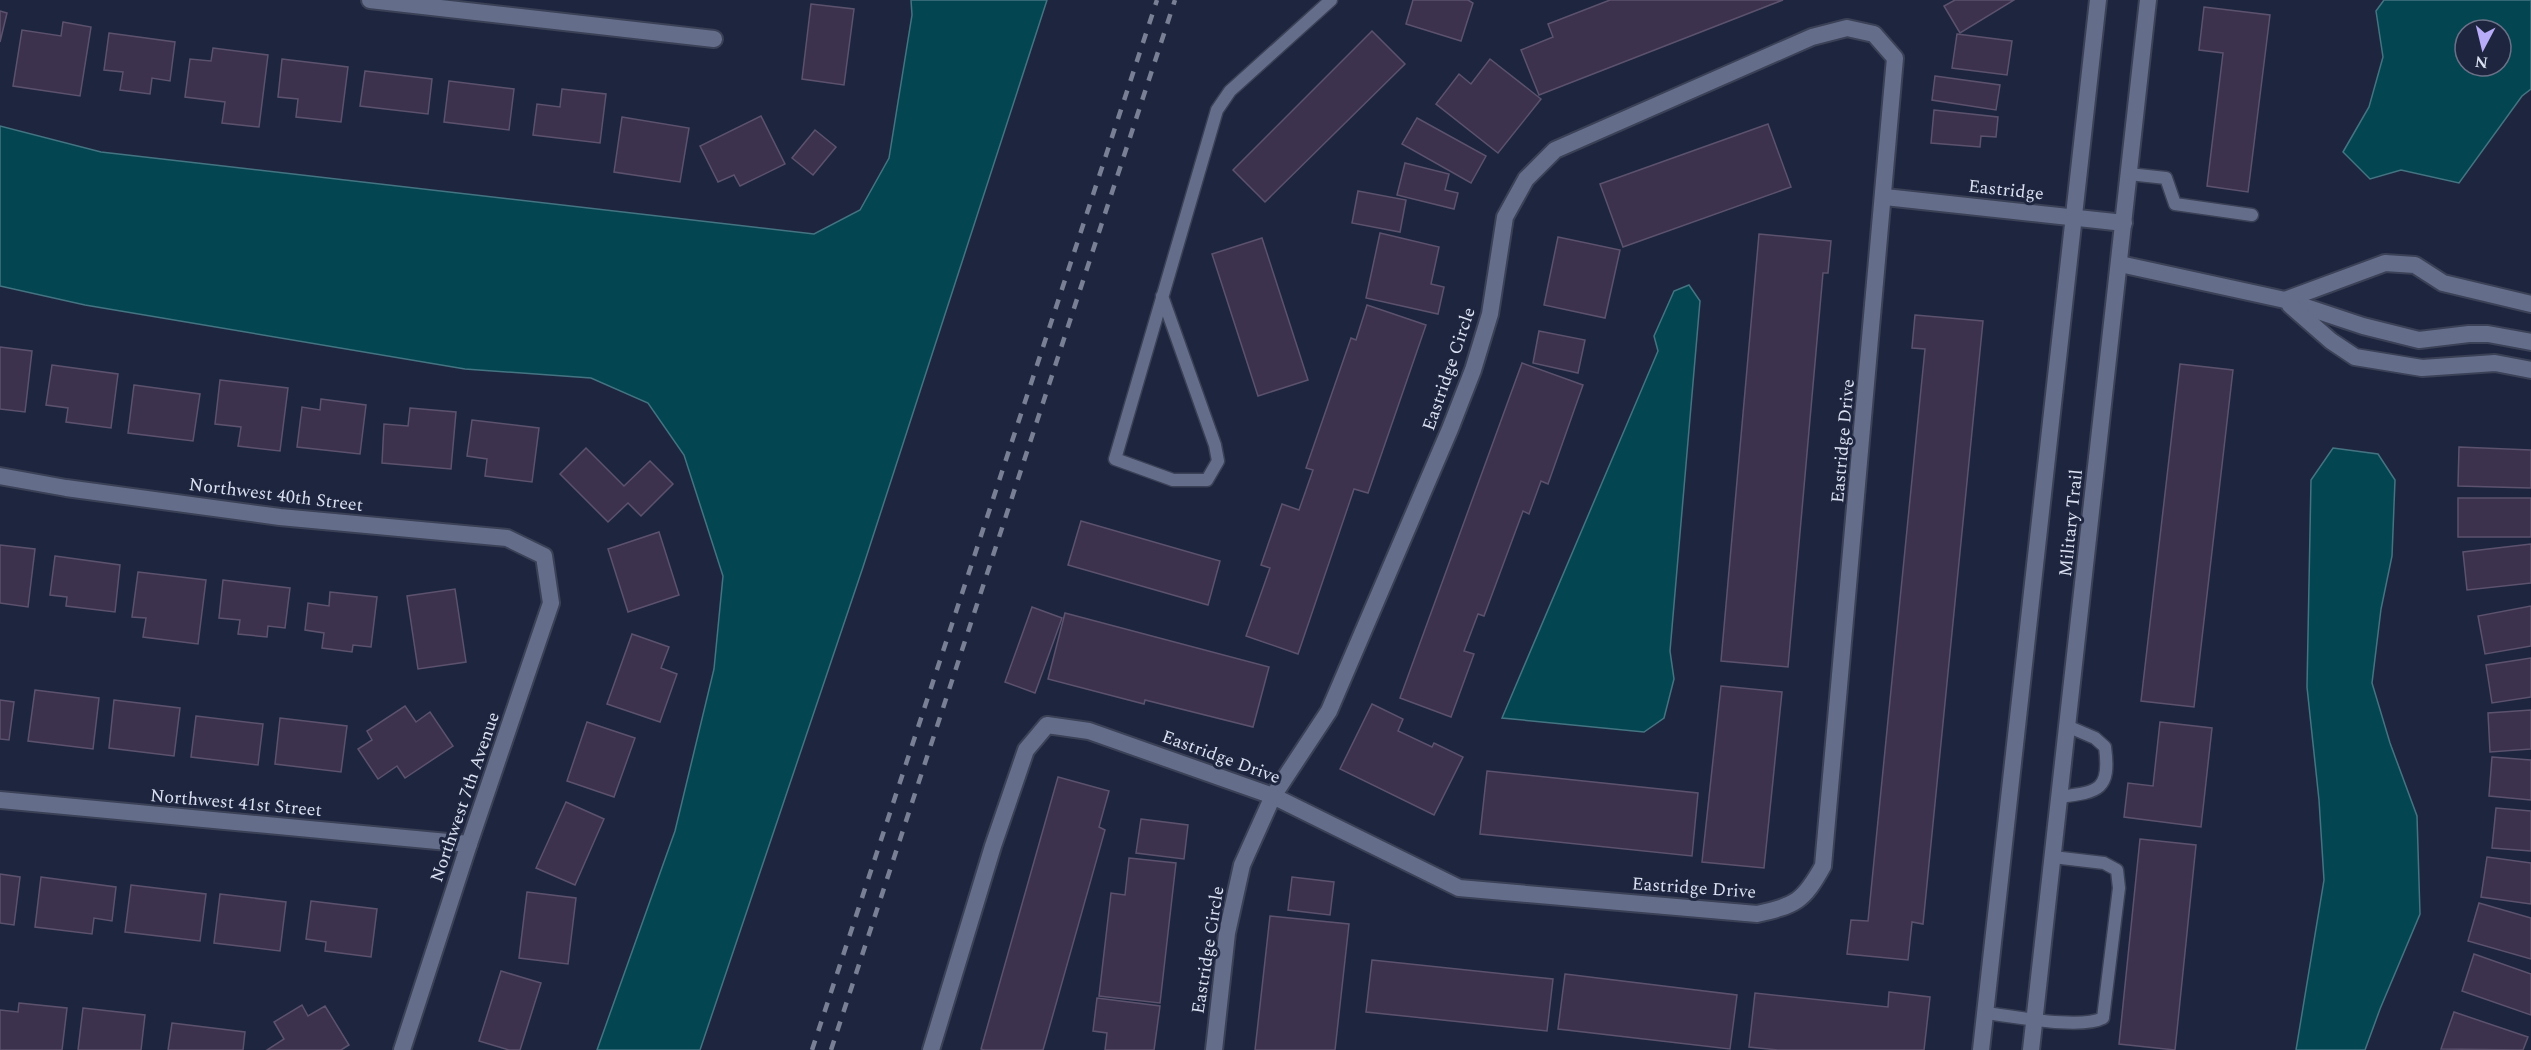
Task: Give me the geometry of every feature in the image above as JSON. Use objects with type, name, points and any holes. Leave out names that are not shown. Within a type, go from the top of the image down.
[{"type":"street","points":[[370,0],[714,39]]},
{"type":"street","name":"Military Trail","points":[[1981,1050],[2098,0]]},
{"type":"street","name":"Military Trail","points":[[2031,1050],[2148,0]]},
{"type":"street","name":"Eastridge Circle","points":[[1214,1050],[1227,933],[1242,866],[1273,796],[1329,711],[1450,429],[1473,370],[1490,314],[1505,217],[1526,179],[1555,150],[1812,37],[1847,28],[1874,34],[1895,58],[1885,197]]},
{"type":"street","name":"Eastridge","points":[[1885,197],[2124,223]]},
{"type":"street","name":"Eastridge Drive","points":[[931,1050],[993,846],[1026,750],[1047,725],[1089,731],[1273,796],[1459,888],[1756,914],[1787,907],[1809,891],[1823,866],[1885,197]]},
{"type":"street","points":[[2285,300],[2385,263],[2415,265],[2444,283],[2531,304]]},
{"type":"street","points":[[2120,264],[2285,300],[2363,326],[2419,340],[2478,334],[2531,342]]},
{"type":"street","points":[[2285,300],[2331,340],[2355,357],[2422,368],[2495,363],[2531,370]]},
{"type":"street","name":"Northwest 40th Street","points":[[0,476],[66,488],[280,517],[507,538],[544,556]]},
{"type":"street","name":"Northwest 7th Avenue","points":[[402,1050],[551,603],[544,556]]},
{"type":"street","name":"Northwest 41st Street","points":[[0,800],[469,844]]},
{"type":"lane","points":[[1162,296],[1215,445],[1218,461],[1207,480],[1173,480],[1115,459],[1162,296],[1217,110],[1230,91],[1331,0]]},
{"type":"lane","points":[[2129,174],[2166,178],[2175,204],[2252,215]]},
{"type":"lane","points":[[2059,796],[2087,793],[2099,789],[2105,778],[2105,747],[2095,738],[2067,726]]},
{"type":"lane","points":[[1985,1013],[2068,1022],[2096,1022],[2103,1018],[2119,888],[2117,870],[2104,863],[2053,857]]},
{"type":"shaded area","points":[[911,0],[1047,0],[863,567],[700,1050],[597,1050],[675,831],[714,669],[723,576],[684,455],[648,403],[591,378],[465,369],[85,305],[0,286],[0,126],[101,152],[814,234],[860,210],[889,158],[912,15]]},
{"type":"shaded area","points":[[2384,0],[2531,0],[2531,89],[2522,96],[2459,183],[2401,170],[2370,179],[2343,152],[2369,107],[2383,57],[2376,11]]},
{"type":"shaded area","points":[[1689,285],[1700,301],[1670,651],[1674,679],[1664,718],[1644,732],[1502,718],[1658,351],[1654,336],[1674,291]]},
{"type":"shaded area","points":[[2333,448],[2378,454],[2395,480],[2392,556],[2381,609],[2372,683],[2390,743],[2417,816],[2420,914],[2365,1050],[2296,1050],[2324,880],[2319,800],[2307,687],[2311,480]]},
{"type":"building","points":[[1413,0],[1468,0],[1473,3],[1461,41],[1406,24]]},
{"type":"building","points":[[1610,0],[1783,0],[1539,95],[1521,50],[1553,37],[1548,24]]},
{"type":"building","points":[[1955,0],[2014,0],[1960,33],[1944,6]]},
{"type":"building","points":[[811,4],[854,9],[844,85],[802,79]]},
{"type":"building","points":[[2204,7],[2270,15],[2248,192],[2207,186],[2223,53],[2199,50]]},
{"type":"building","points":[[0,11],[7,13],[0,42]]},
{"type":"building","points":[[63,22],[91,27],[80,96],[13,86],[22,30],[61,36]]},
{"type":"building","points":[[1372,31],[1405,64],[1265,202],[1233,170]]},
{"type":"building","points":[[109,33],[175,42],[170,81],[152,78],[150,94],[120,90],[123,72],[104,70]]},
{"type":"building","points":[[1957,34],[2012,41],[2007,75],[1952,68]]},
{"type":"building","points":[[213,48],[268,55],[259,127],[222,123],[225,102],[185,97],[190,59],[211,61]]},
{"type":"building","points":[[282,59],[348,67],[341,122],[296,117],[298,99],[278,97]]},
{"type":"building","points":[[1490,59],[1541,99],[1498,153],[1436,104],[1459,74],[1471,84]]},
{"type":"building","points":[[365,71],[432,79],[428,114],[360,106]]},
{"type":"building","points":[[1935,76],[2000,85],[1996,110],[1932,100]]},
{"type":"building","points":[[449,81],[514,89],[509,130],[444,122]]},
{"type":"building","points":[[562,89],[606,94],[600,143],[533,135],[537,104],[560,107]]},
{"type":"building","points":[[1934,110],[1998,117],[1996,137],[1981,136],[1980,147],[1931,143]]},
{"type":"building","points":[[761,116],[785,164],[740,186],[734,175],[718,182],[700,146]]},
{"type":"building","points":[[622,117],[689,128],[680,182],[614,172]]},
{"type":"building","points":[[1417,118],[1486,156],[1471,183],[1402,144]]},
{"type":"building","points":[[1768,124],[1791,187],[1623,247],[1600,184]]},
{"type":"building","points":[[815,130],[836,147],[813,175],[792,158]]},
{"type":"building","points":[[1405,163],[1449,174],[1445,190],[1458,193],[1454,209],[1397,195]]},
{"type":"building","points":[[1358,191],[1406,200],[1400,232],[1352,223]]},
{"type":"building","points":[[1380,233],[1439,247],[1431,284],[1444,287],[1438,314],[1366,298]]},
{"type":"building","points":[[1759,234],[1831,241],[1828,273],[1823,273],[1788,667],[1721,661]]},
{"type":"building","points":[[1558,237],[1620,250],[1605,318],[1544,305]]},
{"type":"building","points":[[1262,238],[1308,380],[1258,396],[1212,254]]},
{"type":"building","points":[[1367,305],[1426,325],[1368,493],[1354,489],[1298,654],[1246,636],[1270,568],[1261,565],[1282,504],[1299,510],[1313,470],[1306,468],[1351,338],[1356,340]]},
{"type":"building","points":[[1915,315],[1983,321],[1923,924],[1912,922],[1908,960],[1847,954],[1851,920],[1868,921],[1925,349],[1912,348]]},
{"type":"building","points":[[1539,331],[1585,340],[1578,373],[1533,363]]},
{"type":"building","points":[[0,347],[32,351],[25,412],[0,409]]},
{"type":"building","points":[[1522,363],[1583,385],[1548,484],[1541,481],[1529,514],[1523,511],[1484,616],[1478,614],[1464,651],[1474,654],[1451,717],[1400,698]]},
{"type":"building","points":[[2180,364],[2233,370],[2194,707],[2141,701]]},
{"type":"building","points":[[52,365],[118,374],[111,428],[66,422],[68,408],[46,405]]},
{"type":"building","points":[[220,380],[288,388],[280,451],[238,446],[241,427],[215,424]]},
{"type":"building","points":[[134,385],[200,394],[193,441],[128,433]]},
{"type":"building","points":[[321,399],[366,405],[360,454],[297,447],[302,407],[320,410]]},
{"type":"building","points":[[410,408],[456,412],[451,469],[382,463],[384,424],[408,426]]},
{"type":"building","points":[[472,420],[539,428],[532,482],[485,476],[487,459],[467,456]]},
{"type":"building","points":[[2459,447],[2531,450],[2531,488],[2458,486]]},
{"type":"building","points":[[586,448],[624,486],[650,461],[673,484],[641,516],[628,503],[608,522],[560,474]]},
{"type":"building","points":[[2458,498],[2531,498],[2531,537],[2458,537]]},
{"type":"building","points":[[1081,521],[1220,561],[1208,605],[1068,565]]},
{"type":"building","points":[[659,532],[679,595],[628,612],[608,549]]},
{"type":"building","points":[[2531,544],[2531,583],[2467,590],[2463,552]]},
{"type":"building","points":[[0,545],[35,549],[28,607],[0,603]]},
{"type":"building","points":[[55,556],[120,565],[115,612],[66,606],[67,597],[50,595]]},
{"type":"building","points":[[138,572],[206,580],[198,644],[143,637],[146,618],[132,617]]},
{"type":"building","points":[[223,580],[290,588],[285,628],[268,626],[267,637],[238,634],[240,620],[219,618]]},
{"type":"building","points":[[455,589],[466,662],[418,669],[407,596]]},
{"type":"building","points":[[330,592],[377,597],[371,647],[353,645],[352,652],[322,648],[324,633],[305,630],[308,603],[329,606]]},
{"type":"building","points":[[2531,606],[2531,646],[2485,654],[2478,616]]},
{"type":"building","points":[[1032,607],[1062,618],[1035,693],[1005,682]]},
{"type":"building","points":[[1065,613],[1269,667],[1253,727],[1145,700],[1144,704],[1048,679]]},
{"type":"building","points":[[632,634],[669,647],[661,668],[677,674],[660,722],[607,704]]},
{"type":"building","points":[[2531,658],[2531,697],[2492,703],[2486,665]]},
{"type":"building","points":[[1721,686],[1782,692],[1764,868],[1702,862]]},
{"type":"building","points":[[35,690],[99,698],[93,749],[28,741]]},
{"type":"building","points":[[0,700],[14,702],[9,740],[0,739]]},
{"type":"building","points":[[114,700],[180,708],[174,756],[109,748]]},
{"type":"building","points":[[1372,704],[1403,719],[1398,731],[1432,747],[1434,743],[1463,757],[1434,815],[1340,769]]},
{"type":"building","points":[[405,706],[416,722],[430,712],[453,746],[405,778],[397,766],[378,779],[358,749],[372,740],[367,731]]},
{"type":"building","points":[[2531,710],[2531,749],[2490,752],[2488,713]]},
{"type":"building","points":[[196,716],[263,724],[258,765],[191,757]]},
{"type":"building","points":[[280,718],[347,726],[341,772],[275,764]]},
{"type":"building","points":[[587,722],[635,738],[614,797],[567,781]]},
{"type":"building","points":[[2160,722],[2212,728],[2201,827],[2124,817],[2128,783],[2153,786]]},
{"type":"building","points":[[2492,757],[2531,760],[2531,800],[2489,796]]},
{"type":"building","points":[[1487,771],[1698,793],[1692,856],[1480,834]]},
{"type":"building","points":[[1058,777],[1109,791],[1099,827],[1105,830],[1043,1050],[984,1050],[981,1049]]},
{"type":"building","points":[[566,802],[604,819],[575,885],[536,868]]},
{"type":"building","points":[[2496,808],[2531,811],[2531,851],[2492,848]]},
{"type":"building","points":[[1141,819],[1188,825],[1184,859],[1136,853]]},
{"type":"building","points":[[2140,839],[2196,845],[2175,1050],[2119,1044]]},
{"type":"building","points":[[2487,857],[2531,863],[2531,904],[2481,897]]},
{"type":"building","points":[[1129,858],[1176,863],[1160,1003],[1099,996],[1111,893],[1125,895]]},
{"type":"building","points":[[0,874],[20,877],[14,925],[0,923]]},
{"type":"building","points":[[41,877],[116,887],[112,921],[94,918],[92,934],[35,927]]},
{"type":"building","points":[[1292,877],[1334,882],[1330,915],[1288,910]]},
{"type":"building","points":[[131,885],[206,894],[200,941],[125,932]]},
{"type":"building","points":[[527,892],[576,898],[568,964],[519,958]]},
{"type":"building","points":[[220,894],[286,902],[280,951],[214,943]]},
{"type":"building","points":[[311,901],[377,909],[371,957],[325,951],[326,942],[306,939]]},
{"type":"building","points":[[2479,903],[2531,918],[2531,959],[2468,941]]},
{"type":"building","points":[[1270,916],[1349,924],[1335,1050],[1255,1050]]},
{"type":"building","points":[[2474,954],[2531,974],[2531,1015],[2462,991]]},
{"type":"building","points":[[1372,960],[1553,979],[1547,1031],[1366,1012]]},
{"type":"building","points":[[501,971],[541,983],[520,1050],[509,1050],[479,1041]]},
{"type":"building","points":[[1565,974],[1737,995],[1730,1049],[1558,1029]]},
{"type":"building","points":[[1889,992],[1930,997],[1924,1050],[1778,1050],[1749,1047],[1755,993],[1888,1007]]},
{"type":"building","points":[[1097,998],[1160,1006],[1154,1050],[1105,1050],[1107,1033],[1093,1031]]},
{"type":"building","points":[[19,1003],[67,1008],[62,1050],[0,1050],[0,1010],[18,1012]]},
{"type":"building","points":[[302,1005],[308,1016],[325,1006],[349,1045],[341,1050],[267,1050],[284,1039],[274,1022]]},
{"type":"building","points":[[83,1008],[145,1015],[141,1050],[78,1050]]},
{"type":"building","points":[[2454,1012],[2528,1037],[2523,1050],[2441,1049]]},
{"type":"building","points":[[172,1023],[245,1032],[243,1050],[168,1050]]},
{"type":"railway","points":[[812,1050],[1157,0]]},
{"type":"railway","points":[[831,1050],[1175,0]]}]
